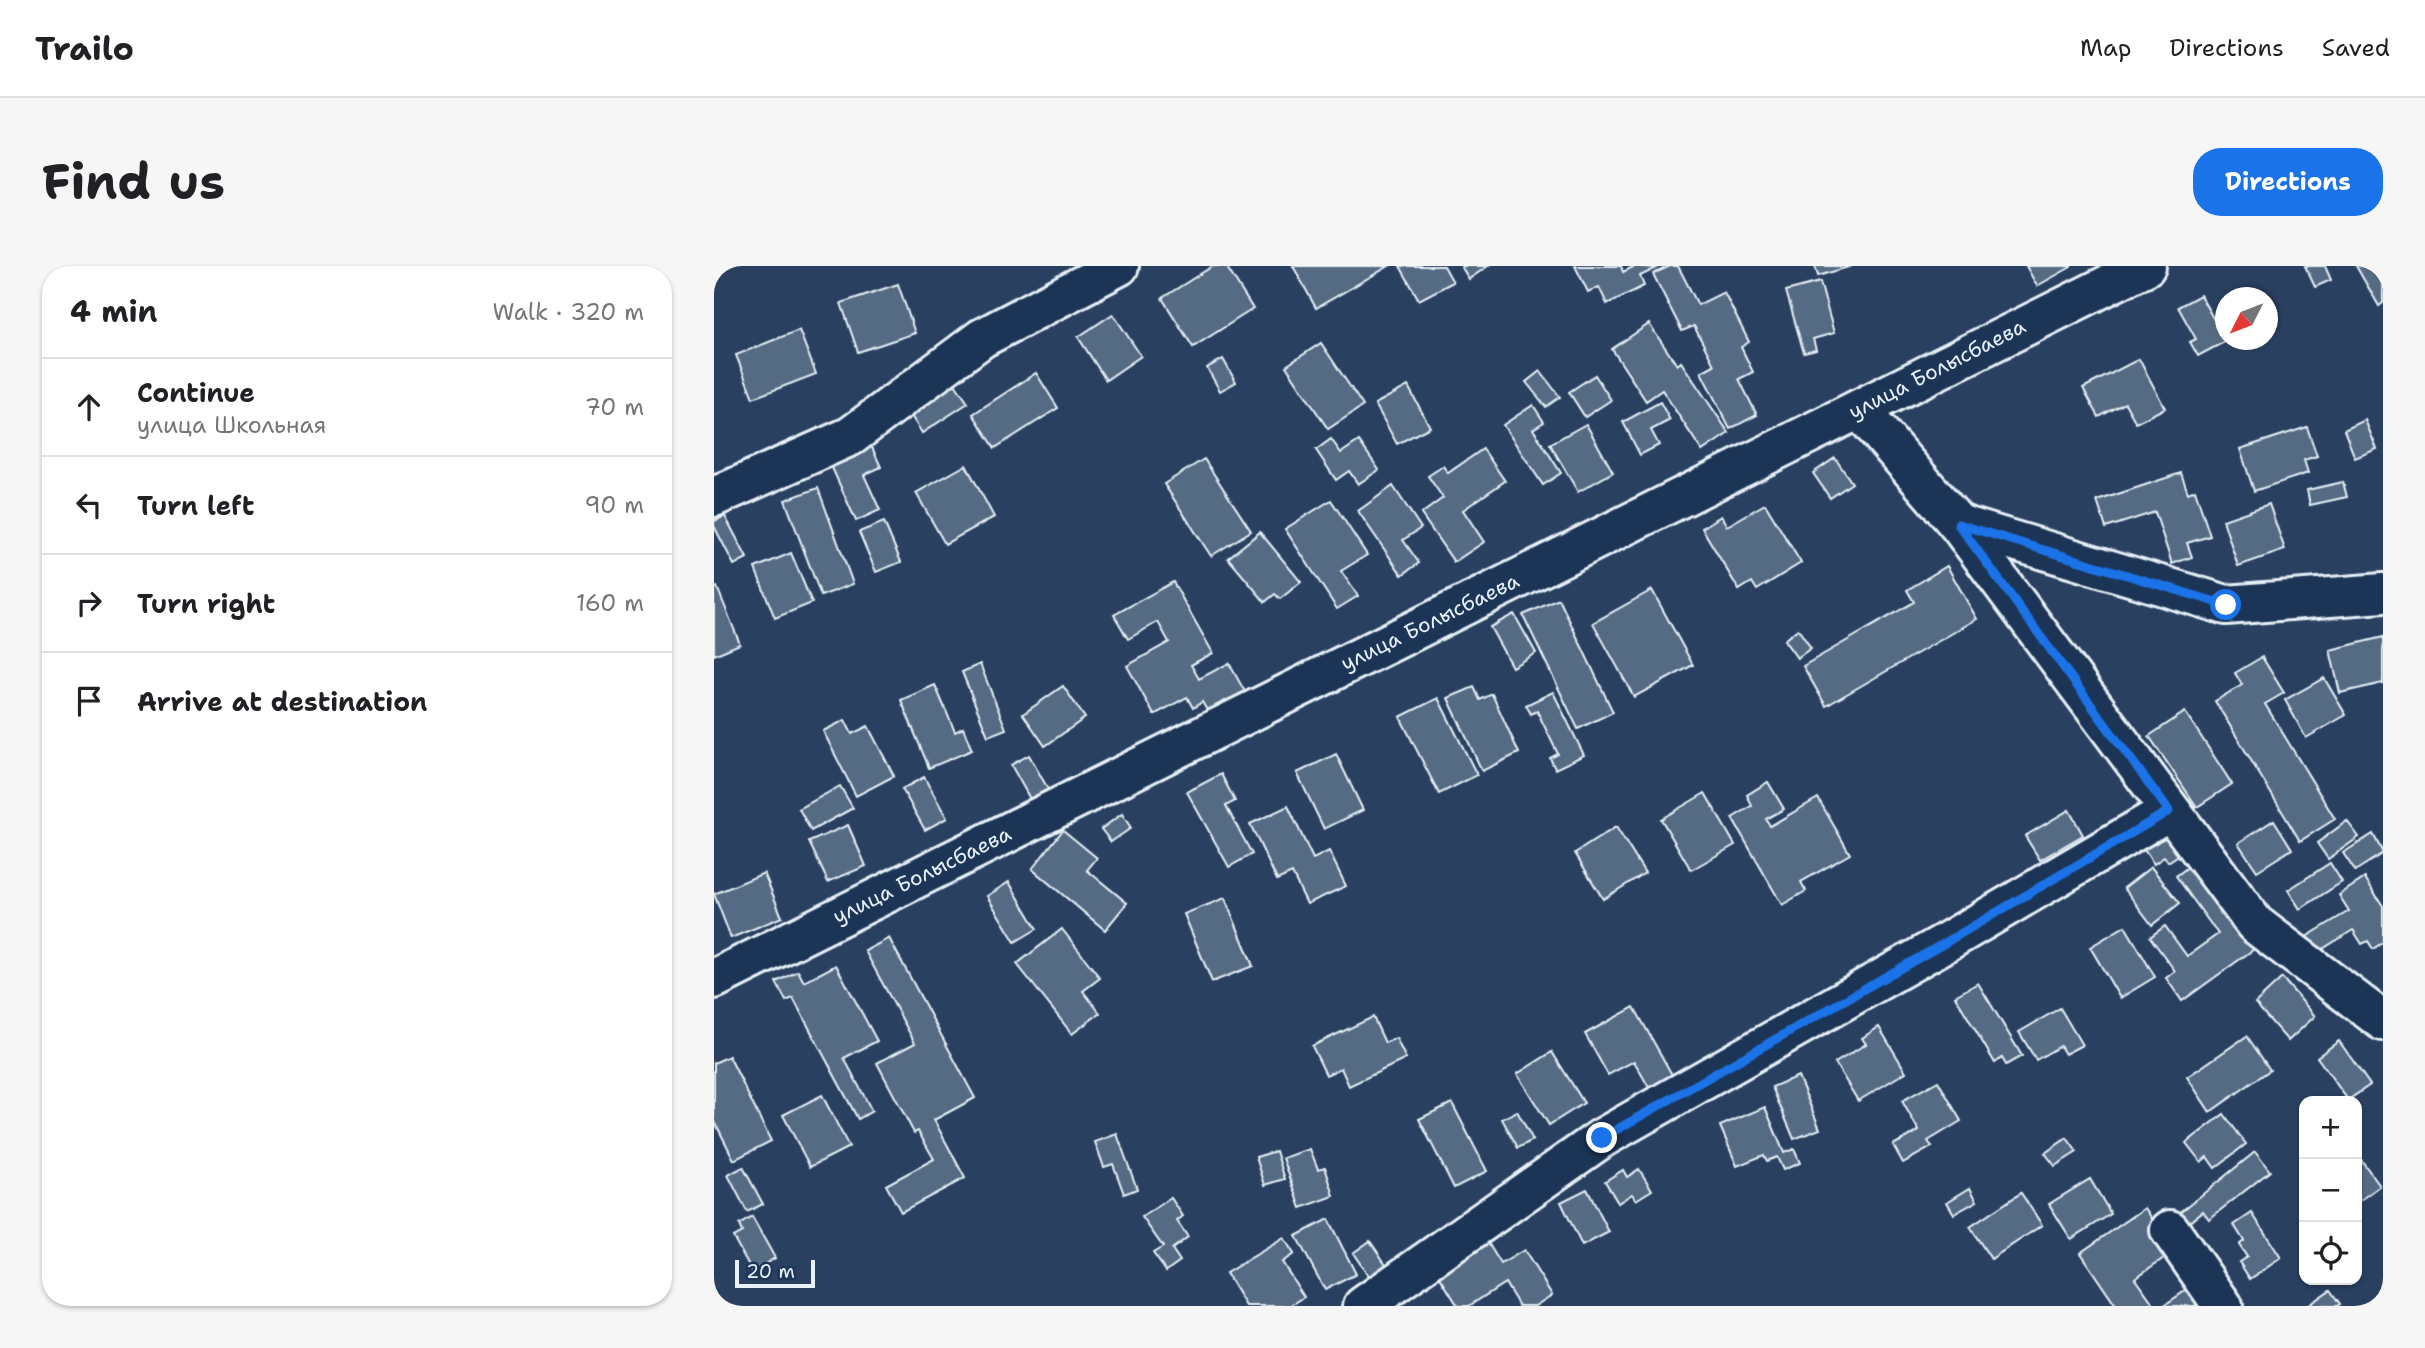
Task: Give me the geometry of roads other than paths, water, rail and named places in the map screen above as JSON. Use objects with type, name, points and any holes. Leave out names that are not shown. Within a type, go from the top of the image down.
[{"type":"street","points":[[714,497],[851,436],[982,338],[1118,266]]},
{"type":"street","name":"улица Болысбаева","points":[[714,979],[1859,409],[2098,276],[2146,266]]},
{"type":"street","points":[[1859,409],[1958,524],[2255,924],[2383,1021]]},
{"type":"street","points":[[1958,524],[2226,605],[2383,593]]},
{"type":"street","points":[[1363,1306],[1602,1138],[1943,944],[2169,811]]},
{"type":"street","points":[[2170,1230],[2223,1306]]}]
